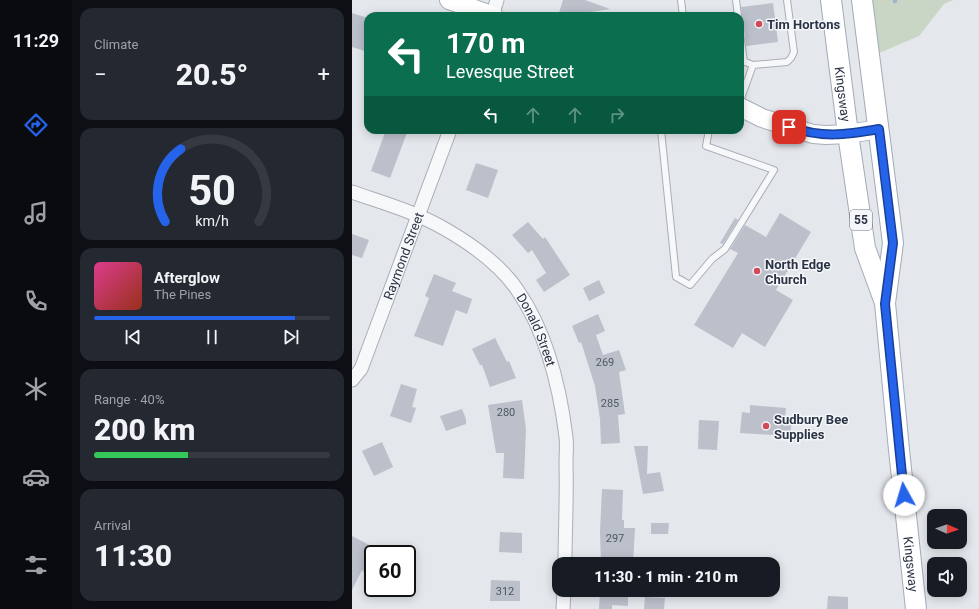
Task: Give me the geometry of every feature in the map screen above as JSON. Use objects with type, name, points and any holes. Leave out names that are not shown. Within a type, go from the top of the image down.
[{"type":"main road","name":"Kingsway","points":[[832,0],[848,134],[865,248],[885,304]]},
{"type":"main road","name":"Kingsway","points":[[862,0],[893,243],[885,304],[916,609]]},
{"type":"street","points":[[449,0],[494,12]]},
{"type":"street","points":[[744,109],[762,118],[798,130],[826,135],[848,134],[879,129]]},
{"type":"street","name":"Raymond Street","points":[[352,380],[361,369],[449,134]]},
{"type":"street","name":"Donald Street","points":[[352,192],[418,216],[444,228],[480,253],[518,290],[533,316],[547,350],[558,392],[566,437],[567,482],[565,557]]},
{"type":"street","points":[[563,609],[564,597]]},
{"type":"lane","points":[[681,0],[682,12]]},
{"type":"lane","points":[[736,0],[738,12]]},
{"type":"lane","points":[[744,62],[753,65],[788,62],[792,58],[794,52],[787,0]]},
{"type":"lane","points":[[744,90],[753,65]]},
{"type":"lane","points":[[661,134],[676,277],[690,285],[712,259],[725,249],[774,170],[706,146],[708,134]]},
{"type":"green space","points":[[862,0],[953,0],[944,4],[919,36],[870,57]]},
{"type":"building","points":[[563,0],[585,0],[610,9],[591,12],[559,12]]},
{"type":"building","name":"Tim Hortons","points":[[773,3],[778,42],[746,46],[744,12],[742,12],[741,7]]},
{"type":"building","points":[[352,13],[364,17],[364,51],[352,47]]},
{"type":"building","points":[[385,134],[406,134],[390,178],[371,171]]},
{"type":"building","points":[[476,163],[498,170],[488,198],[466,190]]},
{"type":"building","name":"North Edge Church","points":[[780,213],[811,232],[776,290],[793,300],[765,347],[742,333],[733,348],[694,325],[738,253],[730,249],[745,225],[766,237]]},
{"type":"building","points":[[735,218],[738,220],[723,244],[720,243]]},
{"type":"building","points":[[528,222],[543,239],[545,237],[570,275],[544,292],[536,280],[546,273],[532,250],[528,253],[512,235]]},
{"type":"building","points":[[352,234],[369,240],[362,258],[352,255]]},
{"type":"building","points":[[434,274],[456,283],[452,291],[472,299],[467,314],[456,310],[443,346],[414,336],[429,298],[425,296]]},
{"type":"building","points":[[599,280],[605,293],[589,301],[583,288]]},
{"type":"building","points":[[598,314],[605,331],[596,335],[603,355],[619,350],[626,370],[619,372],[625,414],[618,415],[620,443],[601,444],[600,419],[595,386],[581,342],[579,343],[572,326]]},
{"type":"building","points":[[495,338],[507,362],[509,361],[516,378],[490,387],[482,365],[480,365],[472,349]]},
{"type":"building","points":[[401,384],[417,389],[412,407],[416,408],[411,423],[390,416]]},
{"type":"building","points":[[522,400],[526,429],[524,479],[503,478],[504,453],[496,453],[488,405]]},
{"type":"building","name":"Sudbury Bee Supplies","points":[[750,405],[786,408],[785,418],[792,419],[790,436],[740,433],[742,412],[750,413]]},
{"type":"building","points":[[462,409],[466,419],[466,424],[446,431],[440,416]]},
{"type":"building","points":[[699,420],[719,421],[717,450],[698,449]]},
{"type":"building","points":[[382,442],[393,467],[374,476],[362,451]]},
{"type":"building","points":[[634,446],[648,446],[647,474],[660,472],[664,491],[643,494]]},
{"type":"building","points":[[602,489],[623,490],[622,520],[624,520],[624,528],[635,528],[633,557],[601,557],[600,532]]},
{"type":"building","points":[[651,523],[669,523],[668,534],[651,534]]},
{"type":"building","points":[[500,532],[522,533],[522,553],[499,552]]},
{"type":"building","points":[[352,536],[369,545],[364,545],[364,572],[362,570],[352,590]]},
{"type":"building","points":[[491,580],[520,581],[520,601],[490,601]]},
{"type":"building","points":[[828,596],[848,597],[848,609],[827,609]]},
{"type":"building","points":[[600,597],[628,597],[628,606],[612,605],[612,609],[599,609]]},
{"type":"building","points":[[645,597],[665,598],[664,609],[644,609]]},
{"type":"place","name":"Tim Hortons","points":[[759,24]]},
{"type":"place","name":"North Edge Church","points":[[757,271]]},
{"type":"place","name":"Sudbury Bee Supplies","points":[[766,426]]},
{"type":"route","points":[[789,127],[813,134],[826,135],[848,134],[879,129],[893,243],[885,304],[904,495]]}]
